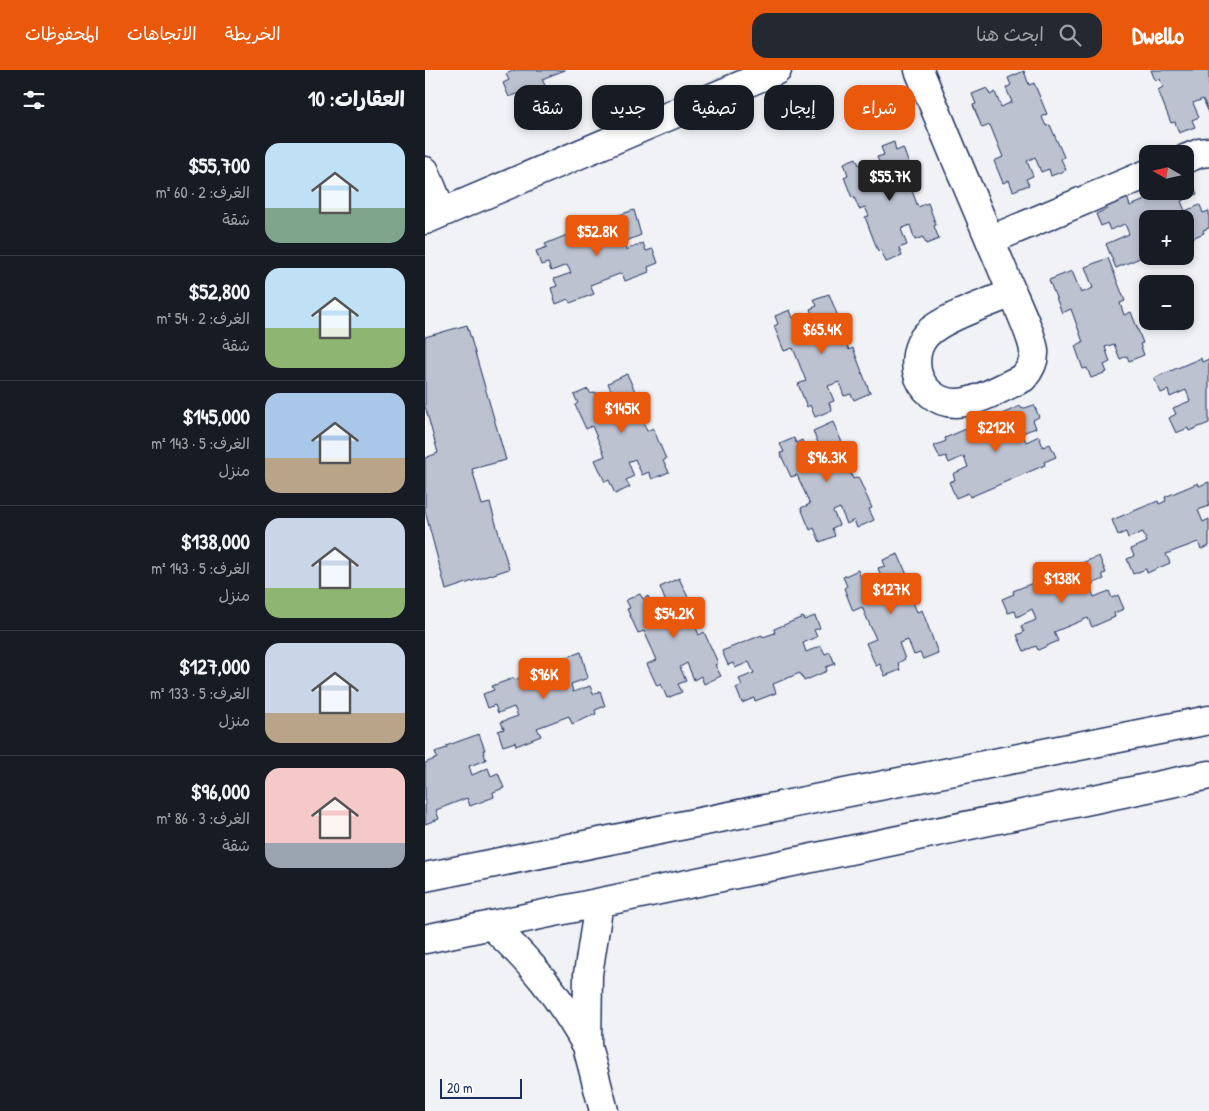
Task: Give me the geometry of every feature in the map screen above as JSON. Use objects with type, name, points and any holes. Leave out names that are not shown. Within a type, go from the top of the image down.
[{"type":"street","points":[[425,171],[434,217],[777,70]]},
{"type":"street","points":[[919,70],[1012,293],[1034,351],[1030,370],[1023,378],[965,403],[951,404],[937,399],[926,390],[918,377],[916,363],[918,349],[925,336],[936,327],[1012,293]]},
{"type":"street","points":[[990,240],[1139,177]]},
{"type":"street","points":[[425,877],[1209,720]]},
{"type":"street","points":[[425,939],[1209,775]]},
{"type":"street","points":[[599,903],[588,974],[587,1046],[604,1111]]},
{"type":"street","points":[[491,925],[519,951],[545,981],[567,1012],[587,1046]]},
{"type":"building","points":[[515,70],[565,70],[542,79],[545,85],[514,85],[514,95],[509,97],[503,83],[509,80],[506,74]]},
{"type":"building","points":[[1151,70],[1209,70],[1209,113],[1203,99],[1193,103],[1199,117],[1192,120],[1195,127],[1179,133],[1175,122],[1171,123],[1158,90],[1163,87],[1160,79],[1155,80]]},
{"type":"building","points":[[1024,71],[1029,85],[1034,83],[1047,114],[1042,117],[1046,126],[1050,125],[1064,157],[1061,159],[1066,170],[1051,176],[1049,169],[1041,172],[1035,157],[1027,161],[1033,176],[1026,179],[1029,185],[1013,191],[1009,180],[1003,183],[994,161],[1003,157],[990,125],[982,128],[973,105],[976,104],[972,94],[987,88],[990,95],[995,92],[1001,107],[1012,102],[1006,88],[1011,85],[1008,78]]},
{"type":"building","points":[[894,142],[896,151],[903,148],[912,172],[906,174],[918,207],[928,203],[939,239],[926,244],[923,237],[915,240],[910,225],[901,229],[907,245],[899,248],[902,256],[886,262],[881,250],[878,251],[865,217],[869,216],[865,207],[859,209],[854,197],[852,198],[844,177],[848,175],[844,163],[856,158],[859,165],[870,160],[873,168],[878,166],[880,174],[883,172],[877,157],[884,155],[881,147]]},
{"type":"building","points":[[1127,197],[1130,206],[1145,200],[1183,200],[1181,201],[1185,210],[1139,210],[1139,258],[1116,268],[1106,244],[1129,234],[1125,224],[1110,230],[1107,223],[1101,226],[1096,214],[1107,209],[1106,206]]},
{"type":"building","points":[[1200,205],[1203,213],[1209,211],[1209,228],[1203,230],[1204,233],[1194,237],[1194,210],[1188,210]]},
{"type":"building","points":[[634,210],[641,235],[624,242],[626,250],[643,243],[646,251],[653,249],[658,263],[648,267],[649,272],[625,281],[622,273],[590,285],[594,294],[570,303],[568,299],[556,304],[551,288],[557,286],[554,279],[571,273],[567,265],[551,271],[548,263],[541,265],[536,251],[547,247],[545,244],[567,235],[576,233],[578,238],[592,233],[590,227],[602,223],[601,221]]},
{"type":"building","points":[[1108,258],[1125,301],[1120,303],[1124,315],[1131,312],[1143,343],[1140,344],[1144,355],[1129,361],[1127,356],[1120,359],[1114,344],[1105,347],[1110,362],[1104,365],[1107,372],[1091,378],[1087,368],[1083,369],[1075,346],[1083,342],[1071,309],[1062,313],[1049,280],[1072,271],[1081,293],[1093,288],[1085,267]]},
{"type":"building","points":[[829,294],[846,337],[844,338],[849,350],[853,348],[870,393],[854,400],[851,394],[844,396],[839,382],[828,386],[834,401],[829,403],[832,410],[815,417],[810,405],[807,407],[798,384],[806,381],[793,348],[784,351],[774,326],[778,324],[775,316],[790,310],[793,318],[806,313],[809,321],[814,319],[810,309],[817,306],[814,299]]},
{"type":"building","points":[[467,325],[506,460],[472,469],[482,505],[490,503],[509,569],[446,590],[425,511],[425,458],[438,453],[425,406],[425,337]]},
{"type":"building","points":[[1201,358],[1202,362],[1209,359],[1209,423],[1189,431],[1188,428],[1176,433],[1169,418],[1176,414],[1173,408],[1190,401],[1186,390],[1170,397],[1168,390],[1161,393],[1154,378]]},
{"type":"building","points":[[627,374],[647,417],[642,419],[647,431],[653,428],[666,459],[663,461],[669,472],[652,479],[649,472],[642,475],[635,459],[628,462],[634,476],[626,480],[630,487],[615,494],[609,480],[605,482],[595,460],[605,456],[592,426],[586,429],[575,405],[578,403],[574,395],[588,389],[591,394],[596,392],[604,409],[616,403],[608,383]]},
{"type":"building","points":[[1034,405],[1039,417],[1033,420],[1036,428],[1022,433],[1026,442],[1039,436],[1043,447],[1050,444],[1056,457],[1044,462],[1045,465],[970,497],[968,493],[956,498],[949,482],[955,480],[953,474],[968,467],[964,456],[949,463],[946,456],[940,458],[934,446],[946,441],[945,438],[966,429],[970,437],[994,427],[991,419],[1020,406],[1022,409]]},
{"type":"building","points":[[833,422],[852,465],[848,467],[853,479],[858,477],[872,508],[869,509],[874,520],[857,528],[854,520],[847,524],[840,508],[833,511],[839,525],[832,528],[835,536],[820,542],[814,528],[810,530],[801,508],[810,504],[797,475],[791,477],[780,453],[784,452],[780,444],[794,438],[796,443],[802,440],[809,457],[822,452],[813,431]]},
{"type":"building","points":[[1209,482],[1209,506],[1198,510],[1203,522],[1209,519],[1209,546],[1201,549],[1198,542],[1166,554],[1170,563],[1147,573],[1146,569],[1133,574],[1127,559],[1134,556],[1131,549],[1147,542],[1143,532],[1128,538],[1126,532],[1118,535],[1112,520],[1158,501],[1159,504],[1166,501],[1165,497],[1198,483],[1199,486]]},
{"type":"building","points":[[898,554],[917,598],[912,600],[917,612],[922,610],[938,653],[923,659],[920,653],[914,655],[908,640],[899,643],[905,659],[898,663],[900,670],[885,676],[880,664],[876,666],[866,643],[876,639],[862,607],[853,611],[844,588],[847,586],[843,577],[858,570],[861,578],[868,575],[875,591],[885,587],[878,568],[885,566],[883,560]]},
{"type":"building","points":[[1099,556],[1106,573],[1102,574],[1104,579],[1089,585],[1094,597],[1109,591],[1112,598],[1118,595],[1124,609],[1114,613],[1115,617],[1092,627],[1088,618],[1054,632],[1058,641],[1038,650],[1036,646],[1024,651],[1017,635],[1024,632],[1021,626],[1036,620],[1032,609],[1017,617],[1015,611],[1008,613],[1002,599],[1014,594],[1013,591],[1045,578],[1047,584],[1057,580],[1055,574]]},
{"type":"building","points":[[679,578],[699,621],[694,623],[699,635],[704,632],[718,663],[715,665],[721,676],[704,684],[701,676],[694,680],[687,663],[680,667],[686,681],[678,684],[682,692],[667,698],[661,684],[657,686],[647,664],[657,660],[644,631],[638,633],[627,609],[630,608],[626,600],[640,594],[643,599],[648,596],[656,613],[668,608],[660,587]]},
{"type":"building","points":[[815,616],[820,628],[814,630],[817,637],[803,643],[806,652],[821,646],[825,654],[830,652],[835,664],[826,667],[827,671],[804,681],[800,673],[773,684],[776,693],[755,701],[754,698],[742,703],[736,688],[742,685],[739,679],[754,673],[749,662],[735,668],[733,663],[728,665],[722,651],[762,635],[763,637],[775,633],[774,629],[803,617],[804,620]]},
{"type":"building","points":[[581,652],[588,678],[571,684],[573,692],[590,686],[593,694],[600,691],[605,706],[595,710],[596,714],[572,724],[569,716],[537,728],[541,736],[516,746],[515,742],[503,746],[498,731],[504,729],[501,722],[518,716],[514,707],[498,713],[495,705],[488,708],[483,694],[494,690],[492,686],[514,678],[515,680],[523,676],[525,681],[539,676],[537,670]]},
{"type":"building","points":[[479,734],[485,750],[483,750],[486,760],[469,766],[472,775],[488,768],[491,776],[498,773],[504,788],[493,792],[494,797],[470,806],[467,798],[436,810],[439,819],[425,824],[425,763],[437,758],[435,752],[447,748],[446,746]]}]
